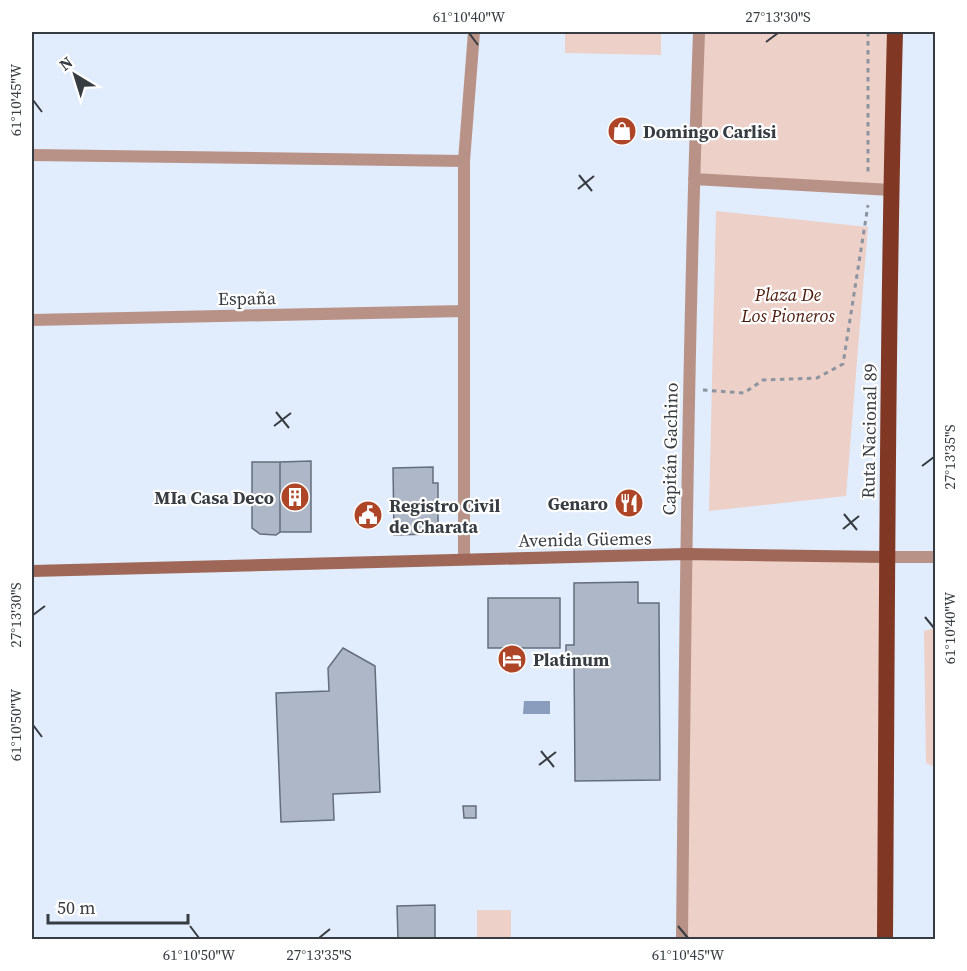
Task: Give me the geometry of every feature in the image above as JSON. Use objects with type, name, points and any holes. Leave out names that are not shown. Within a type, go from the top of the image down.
[{"type":"highway","name":"Ruta Nacional 89","points":[[885,939],[891,190],[895,32]]},
{"type":"main road","name":"Avenida Güemes","points":[[32,571],[686,554],[887,557]]},
{"type":"street","points":[[464,559],[464,161],[474,32]]},
{"type":"street","name":"Capitán Gachino","points":[[682,939],[686,554],[699,32]]},
{"type":"street","points":[[32,155],[464,161]]},
{"type":"street","points":[[694,179],[891,190]]},
{"type":"street","name":"España","points":[[32,320],[464,311]]},
{"type":"street","points":[[887,557],[936,557]]},
{"type":"path","points":[[690,389],[744,393],[763,380],[817,378],[843,364],[868,210],[868,32]]},
{"type":"green space","points":[[565,32],[661,32],[661,55],[565,53]]},
{"type":"green space","points":[[699,32],[895,32],[891,190],[694,179]]},
{"type":"green space","name":"Plaza De Los Pioneros","points":[[716,211],[868,227],[846,496],[709,511]]},
{"type":"green space","points":[[686,554],[887,557],[885,939],[682,940]]},
{"type":"green space","points":[[936,628],[935,767],[926,763],[924,631]]},
{"type":"green space","points":[[477,910],[511,910],[511,939],[477,939]]},
{"type":"water","points":[[524,701],[550,701],[550,714],[523,714]]},
{"type":"building","name":"MIa Casa Deco","points":[[311,461],[311,532],[280,532],[280,462]]},
{"type":"building","points":[[252,462],[280,462],[280,532],[276,535],[260,534],[252,528]]},
{"type":"building","points":[[433,467],[433,483],[438,483],[438,529],[433,534],[394,535],[393,468]]},
{"type":"building","points":[[638,582],[638,603],[659,603],[660,780],[575,781],[574,658],[566,658],[566,645],[574,645],[574,583]]},
{"type":"building","points":[[488,598],[560,598],[560,648],[488,648]]},
{"type":"building","points":[[343,648],[375,666],[380,792],[333,794],[334,820],[281,822],[276,693],[329,691],[328,668]]},
{"type":"building","points":[[463,806],[476,806],[476,818],[464,818]]},
{"type":"building","points":[[435,905],[435,940],[398,940],[397,906]]},
{"type":"place","name":"Domingo Carlisi","points":[[622,131]]},
{"type":"place","name":"MIa Casa Deco","points":[[295,497]]},
{"type":"place","name":"Genaro","points":[[629,503]]},
{"type":"place","name":"Registro Civil de Charata","points":[[368,515]]},
{"type":"place","name":"Platinum","points":[[512,659]]}]
